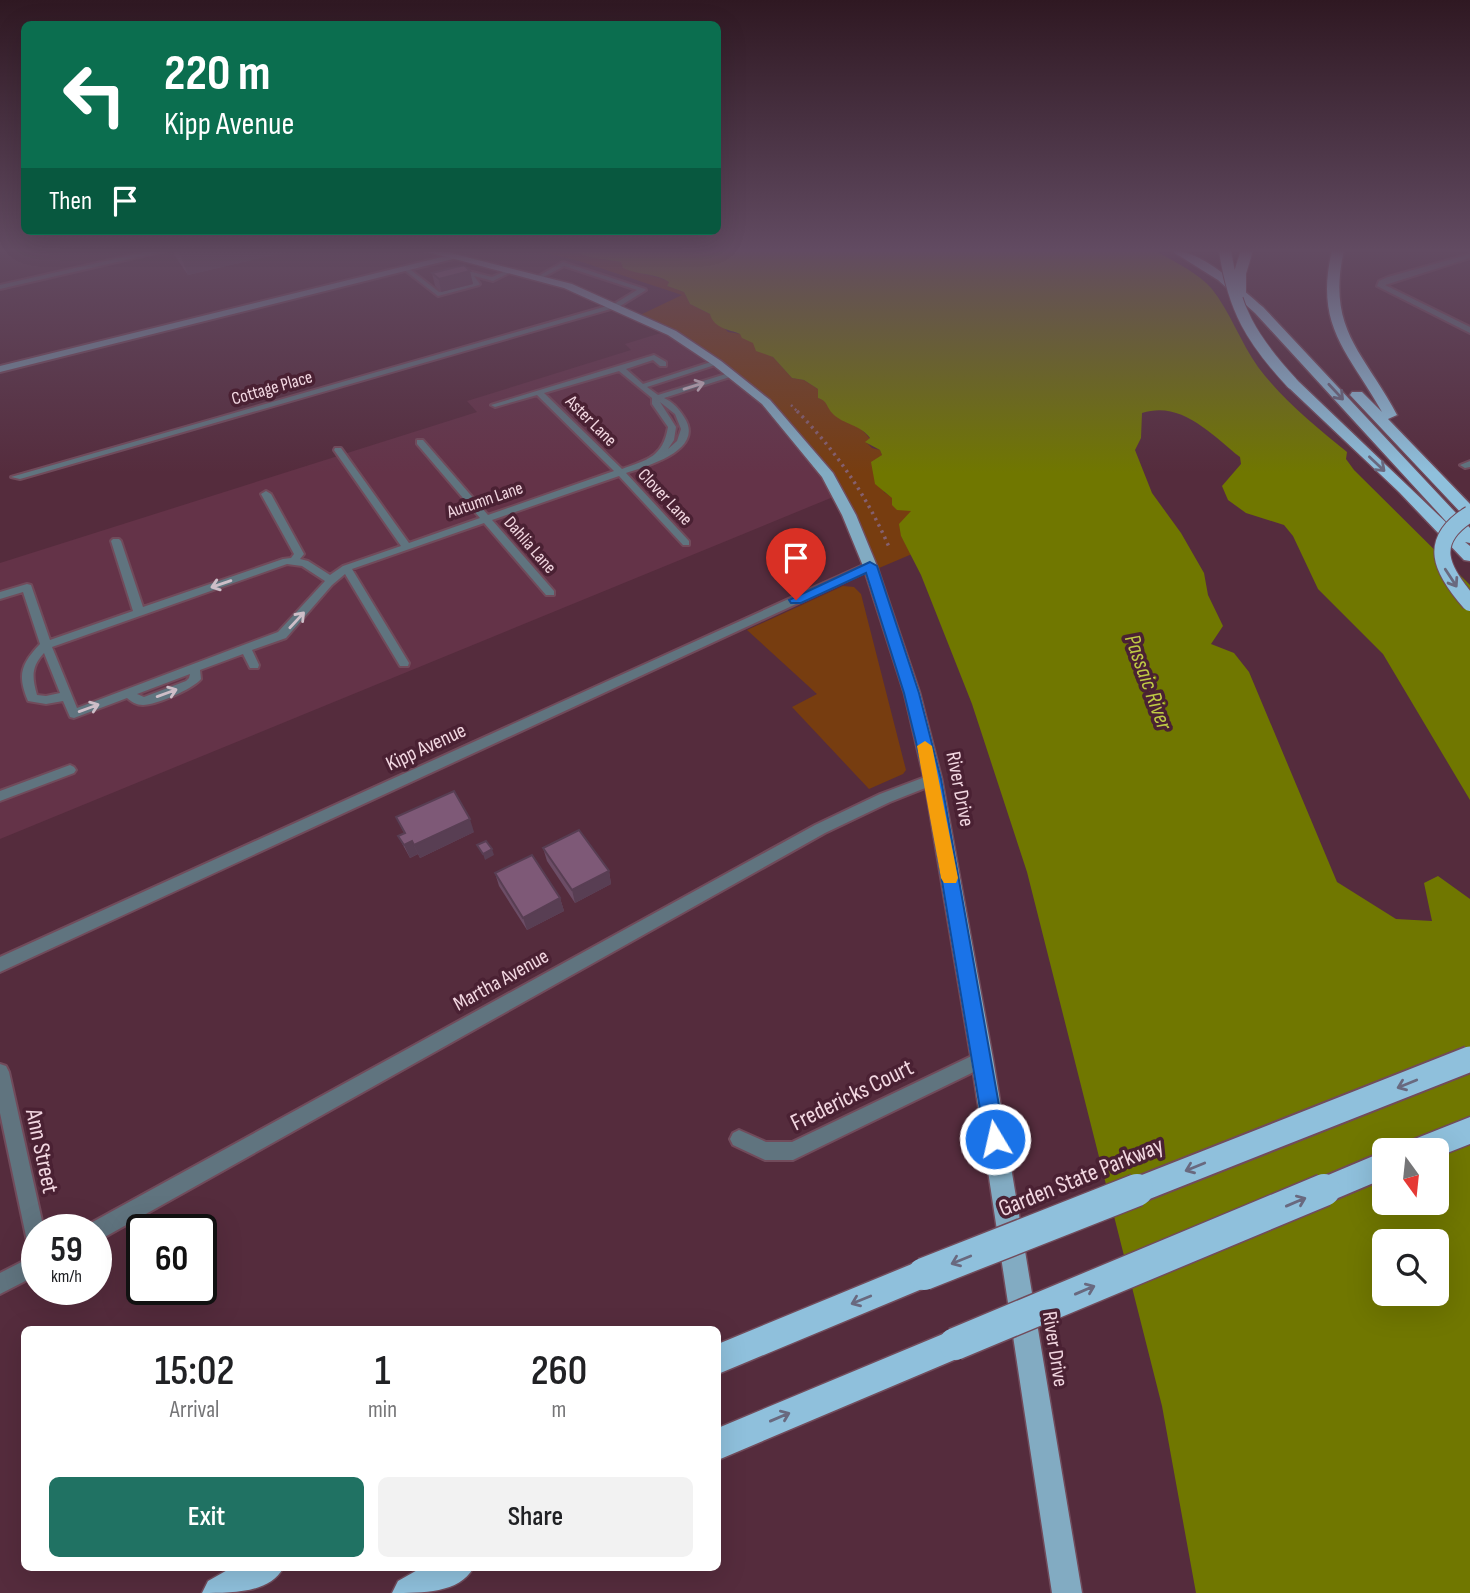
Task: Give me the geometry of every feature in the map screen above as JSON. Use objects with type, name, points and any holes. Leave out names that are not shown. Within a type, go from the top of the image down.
[{"type":"highway","points":[[1246,324],[1269,359],[1292,383],[1470,556]]},
{"type":"highway","points":[[1251,324],[1256,336],[1292,383]]},
{"type":"highway","points":[[1272,324],[1470,538]]},
{"type":"highway","points":[[1288,324],[1470,513],[1453,524],[1443,537],[1440,552],[1446,572],[1470,603]]},
{"type":"highway","points":[[1337,324],[1345,347],[1388,411],[1398,437]]},
{"type":"highway","name":"Garden State Parkway","points":[[721,1358],[925,1274],[1470,1059]]},
{"type":"highway","points":[[1449,1139],[1470,1130]]},
{"type":"highway","points":[[721,1443],[1372,1171]]},
{"type":"highway","points":[[220,1593],[260,1571]]},
{"type":"highway","points":[[410,1593],[450,1571]]},
{"type":"main road","name":"River Drive","points":[[654,324],[717,363],[766,402],[828,476],[849,515],[870,566],[912,693],[933,779],[982,1059],[1067,1593]]},
{"type":"street","points":[[0,369],[179,324]]},
{"type":"street","name":"Cottage Place","points":[[16,477],[553,324]]},
{"type":"street","name":"Kipp Avenue","points":[[0,965],[870,566]]},
{"type":"street","name":"Martha Avenue","points":[[112,1222],[820,829],[933,779]]},
{"type":"street","name":"Fredericks Court","points":[[739,1139],[765,1151],[793,1151],[982,1059]]},
{"type":"street","name":"Ann Street","points":[[0,1072],[31,1214]]},
{"type":"street","points":[[0,1284],[21,1273]]},
{"type":"lane","points":[[495,405],[654,357],[663,364]]},
{"type":"lane","points":[[643,386],[717,363]]},
{"type":"lane","name":"Autumn Lane","points":[[195,669],[282,635],[298,621],[330,579],[346,568],[621,473],[675,450],[684,440],[686,426],[682,417],[666,401],[656,398],[620,368]]},
{"type":"lane","points":[[656,398],[732,375]]},
{"type":"lane","name":"Aster Lane","points":[[540,392],[621,473]]},
{"type":"lane","name":"Autumn Lane","points":[[656,398],[656,404],[672,427],[670,440],[656,460]]},
{"type":"lane","name":"Dahlia Lane","points":[[420,442],[550,593]]},
{"type":"lane","points":[[338,450],[406,546]]},
{"type":"lane","name":"Clover Lane","points":[[621,473],[686,543]]},
{"type":"lane","points":[[266,494],[299,554],[293,562]]},
{"type":"lane","points":[[116,541],[139,612]]},
{"type":"lane","points":[[67,696],[46,700],[32,698],[24,673],[27,664],[46,645],[286,561],[305,563],[330,579]]},
{"type":"lane","points":[[346,568],[404,663]]},
{"type":"lane","points":[[0,596],[27,587],[46,645],[74,714],[129,694],[139,701],[145,701],[195,679],[195,669]]},
{"type":"lane","points":[[247,650],[254,665]]},
{"type":"lane","points":[[0,796],[70,770]]},
{"type":"shaded area","points":[[655,324],[720,324],[728,332],[741,334],[773,357],[792,378],[804,380],[818,389],[818,398],[862,430],[870,439],[866,442],[872,448],[880,450],[882,455],[878,460],[884,492],[912,511],[901,536],[912,554],[872,571],[828,476],[766,402],[672,333]]},
{"type":"shaded area","points":[[664,332],[772,408],[838,495],[0,839],[0,563],[477,412],[467,401],[631,350],[625,344]]},
{"type":"shaded area","points":[[843,586],[854,587],[861,594],[906,770],[903,774],[869,789],[792,707],[817,694],[747,630]]},
{"type":"water","name":"Passaic River","points":[[716,324],[1234,324],[1258,367],[1278,391],[1347,452],[1346,459],[1354,470],[1470,585],[1470,800],[1383,654],[1318,589],[1293,536],[1284,525],[1246,513],[1228,500],[1222,486],[1241,464],[1240,457],[1207,430],[1182,415],[1156,410],[1142,413],[1141,438],[1135,450],[1152,493],[1181,533],[1204,573],[1208,595],[1223,626],[1211,644],[1234,653],[1249,672],[1337,882],[1396,919],[1432,921],[1424,883],[1438,876],[1470,899],[1470,1593],[1196,1593],[1162,1406],[1027,872],[972,704],[921,575],[901,536],[899,524],[911,511],[897,510],[892,505],[892,498],[875,484],[871,462],[882,455],[880,450],[865,442],[870,438],[866,433],[833,414],[818,398],[818,389],[804,380],[792,378],[773,357],[756,351],[753,343],[742,338],[740,334]]},
{"type":"building","points":[[454,791],[470,819],[414,845],[412,841],[404,845],[398,836],[405,833],[396,817]]},
{"type":"building","points":[[579,830],[609,871],[572,890],[543,848]]},
{"type":"building","points":[[486,841],[492,849],[483,854],[477,845]]},
{"type":"building","points":[[532,855],[560,898],[523,918],[495,873]]},
{"type":"slow traffic","points":[[925,746],[950,878]]},
{"type":"route","points":[[796,600],[870,566],[912,693],[933,779],[995,1139]]}]
